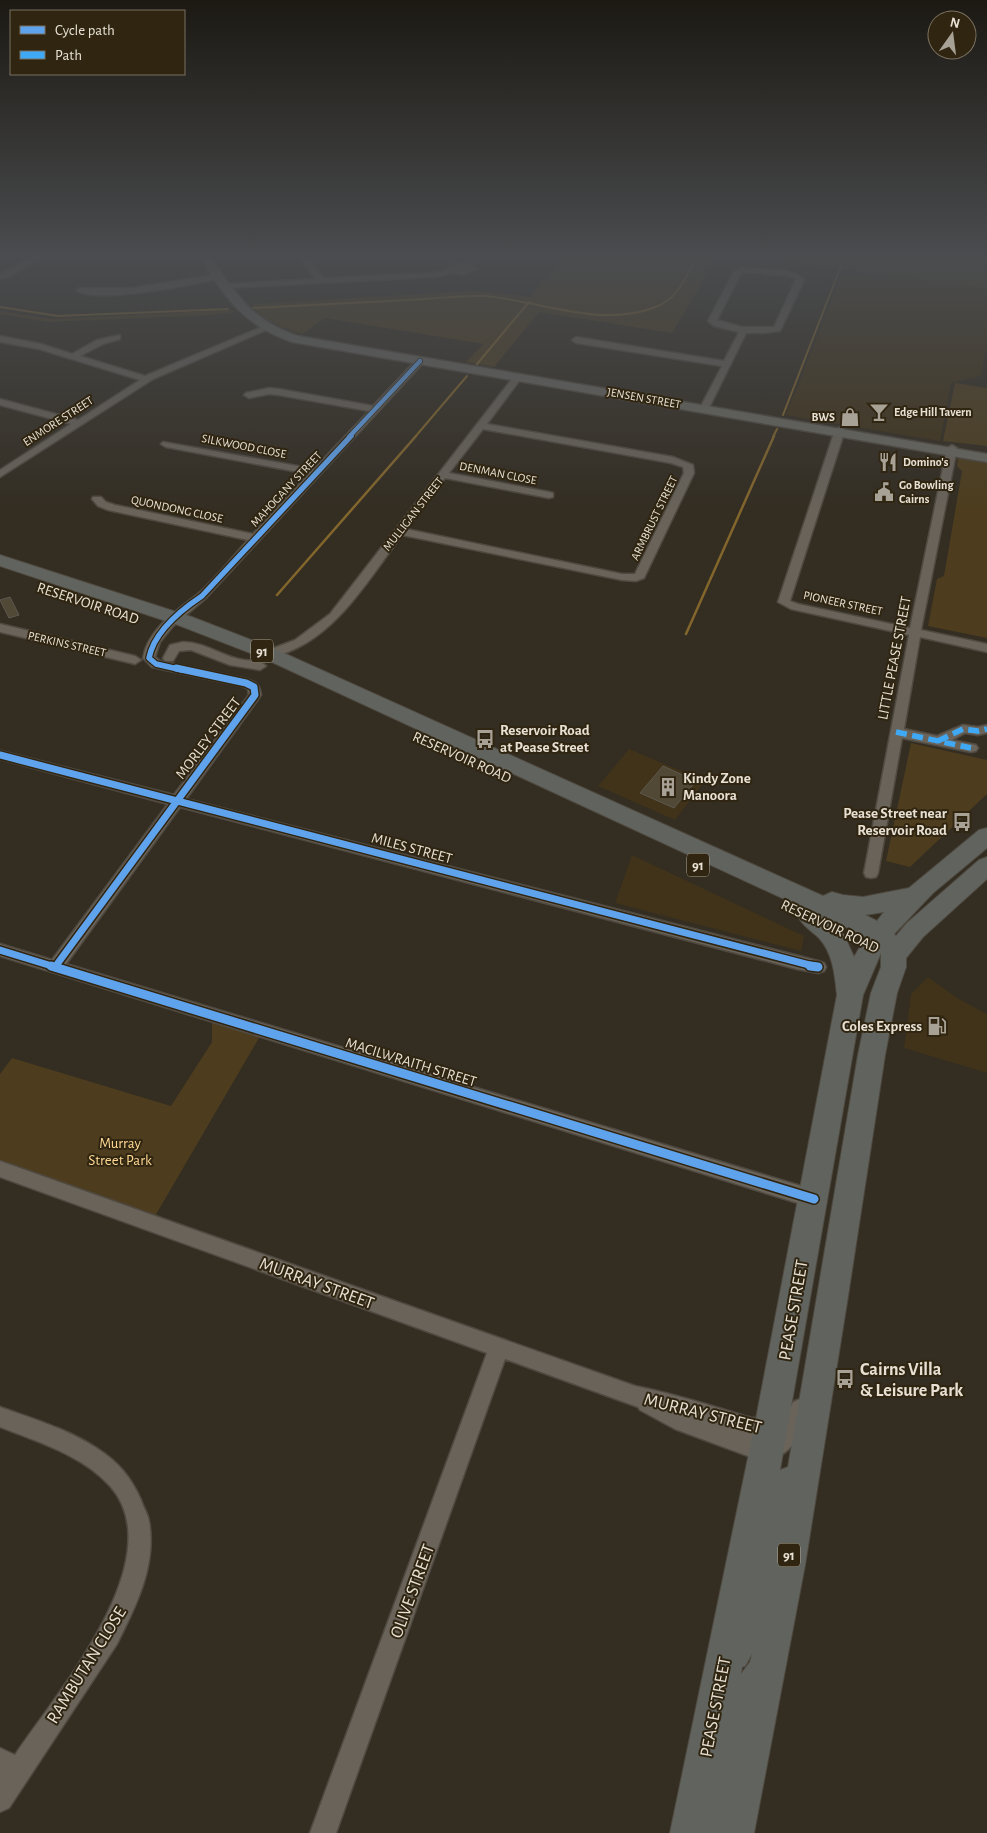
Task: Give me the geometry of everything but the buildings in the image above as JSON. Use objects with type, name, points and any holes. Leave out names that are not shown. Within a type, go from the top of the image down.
[{"type":"main road","name":"RESERVOIR ROAD","points":[[0,560],[273,660],[710,855],[882,945]]},
{"type":"main road","name":"RESERVOIR ROAD","points":[[0,574],[175,625]]},
{"type":"main road","name":"RESERVOIR ROAD","points":[[273,660],[585,812],[811,918],[882,945]]},
{"type":"main road","name":"PEASE STREET","points":[[690,1833],[769,1441],[850,995],[915,895],[987,836]]},
{"type":"main road","points":[[710,855],[752,865],[836,903],[848,906],[870,906],[915,895]]},
{"type":"main road","name":"PEASE STREET","points":[[882,945],[915,930],[987,866]]},
{"type":"main road","name":"91","points":[[811,918],[826,928],[839,947],[845,964],[850,995]]},
{"type":"main road","name":"PEASE STREET","points":[[734,1833],[769,1668],[837,1276],[871,1062],[884,992],[894,963],[882,945]]},
{"type":"main road","points":[[721,1672],[753,1616],[778,1494],[785,1485],[794,1480],[802,1479]]},
{"type":"main road","points":[[720,1833],[743,1702],[769,1668]]},
{"type":"main road","points":[[708,1833],[722,1762],[742,1712]]},
{"type":"street","points":[[6,341],[72,357],[146,379]]},
{"type":"street","points":[[72,357],[105,341]]},
{"type":"street","name":"ENMORE STREET","points":[[1,473],[146,379],[237,341]]},
{"type":"street","name":"JENSEN STREET","points":[[303,341],[951,450],[987,458]]},
{"type":"street","points":[[579,341],[727,364]]},
{"type":"street","points":[[705,408],[738,341]]},
{"type":"street","name":"MAHOGANY STREET","points":[[175,625],[188,605],[202,596],[420,360]]},
{"type":"street","name":"MULLIGAN STREET","points":[[273,660],[334,616],[518,377]]},
{"type":"street","points":[[249,395],[269,391],[279,392],[375,410]]},
{"type":"street","points":[[0,402],[78,423]]},
{"type":"street","name":"ARMBRUST STREET","points":[[398,531],[622,578],[636,578],[640,576],[689,474],[688,465],[673,460],[481,426]]},
{"type":"street","name":"PIONEER STREET","points":[[840,432],[784,602],[795,608],[987,648]]},
{"type":"street","name":"SILKWOOD CLOSE","points":[[166,444],[316,473]]},
{"type":"street","name":"JENSEN STREET","points":[[951,450],[987,453]]},
{"type":"street","name":"LITTLE PEASE STREET","points":[[871,873],[896,732],[951,450]]},
{"type":"street","name":"DENMAN CLOSE","points":[[443,475],[549,496]]},
{"type":"street","name":"QUONDONG CLOSE","points":[[97,499],[102,504],[112,508],[256,538]]},
{"type":"street","points":[[169,658],[165,648],[175,625]]},
{"type":"street","name":"MORLEY STREET","points":[[55,967],[248,707],[256,692],[254,687],[246,683],[156,664],[150,658],[151,648],[175,625]]},
{"type":"street","name":"PERKINS STREET","points":[[0,628],[135,660]]},
{"type":"street","name":"MULLIGAN STREET","points":[[273,660],[299,643]]},
{"type":"street","points":[[169,658],[174,648],[189,646],[237,662],[273,660]]},
{"type":"street","name":"MORLEY STREET","points":[[169,658],[180,668]]},
{"type":"street","points":[[938,741],[962,729],[978,731],[987,729]]},
{"type":"street","points":[[896,732],[971,748]]},
{"type":"street","name":"MILES STREET","points":[[0,755],[818,967]]},
{"type":"street","name":"MACILWRAITH STREET","points":[[0,950],[814,1199]]},
{"type":"street","name":"MURRAY STREET","points":[[0,1169],[634,1396],[675,1419],[769,1441],[780,1447],[795,1427],[814,1327],[837,1276]]},
{"type":"street","name":"OLIVE STREET","points":[[323,1833],[499,1348]]},
{"type":"street","name":"RAMBUTAN CLOSE","points":[[0,1416],[62,1441],[92,1457],[118,1478],[135,1506],[141,1535],[138,1564],[130,1592],[113,1628],[91,1665],[9,1765],[0,1799]]},
{"type":"shaded area","points":[[816,341],[987,341],[981,376],[951,383],[940,441],[786,415]]},
{"type":"shaded area","points":[[629,749],[705,781],[675,820],[598,786]]},
{"type":"shaded area","points":[[632,855],[804,936],[801,951],[615,903]]},
{"type":"shaded area","points":[[928,977],[957,998],[987,1014],[987,1073],[904,1048],[911,994]]},
{"type":"green space","points":[[462,341],[486,341],[483,344]]},
{"type":"green space","points":[[487,341],[516,341],[494,367],[466,362]]},
{"type":"green space","points":[[955,383],[987,388],[987,446],[943,441]]},
{"type":"green space","points":[[966,457],[987,461],[987,638],[928,626],[937,579],[944,576],[962,471],[957,466],[958,459]]},
{"type":"green space","points":[[911,743],[987,760],[987,794],[910,867],[886,861]]},
{"type":"green space","name":"Murray Street Park","points":[[212,1015],[263,1031],[151,1223],[0,1169],[0,1074],[12,1058],[171,1106],[212,1042]]},
{"type":"waterway","points":[[477,364],[497,341]]},
{"type":"waterway","points":[[783,415],[812,341]]},
{"type":"waterway","points":[[415,437],[467,376]]},
{"type":"waterway","points":[[773,437],[777,429]]},
{"type":"waterway","points":[[277,595],[416,436]]},
{"type":"waterway","points":[[686,634],[774,436]]},
{"type":"marked path","points":[[938,741],[963,729],[978,731],[987,729]]},
{"type":"marked path","points":[[896,732],[971,748]]},
{"type":"cycle path","points":[[55,967],[255,695],[254,687],[246,683],[156,664],[149,658],[150,651],[155,642],[178,615],[202,596],[420,361]]},
{"type":"cycle path","points":[[0,755],[818,967]]},
{"type":"cycle path","points":[[0,950],[814,1199]]},
{"type":"place","name":"Edge Hill Tavern","points":[[879,412]]},
{"type":"place","name":"BWS","points":[[850,417]]},
{"type":"place","name":"Domino's","points":[[888,462]]},
{"type":"place","name":"Go Bowling Cairns","points":[[884,492]]},
{"type":"place","name":"Reservoir Road at Pease Street","points":[[485,739]]},
{"type":"place","name":"Kindy Zone Manoora","points":[[668,787]]},
{"type":"place","name":"Pease Street near Reservoir Road","points":[[962,822]]},
{"type":"place","name":"Coles Express","points":[[937,1026]]},
{"type":"place","name":"Cairns Villa & Leisure Park","points":[[845,1379]]}]
